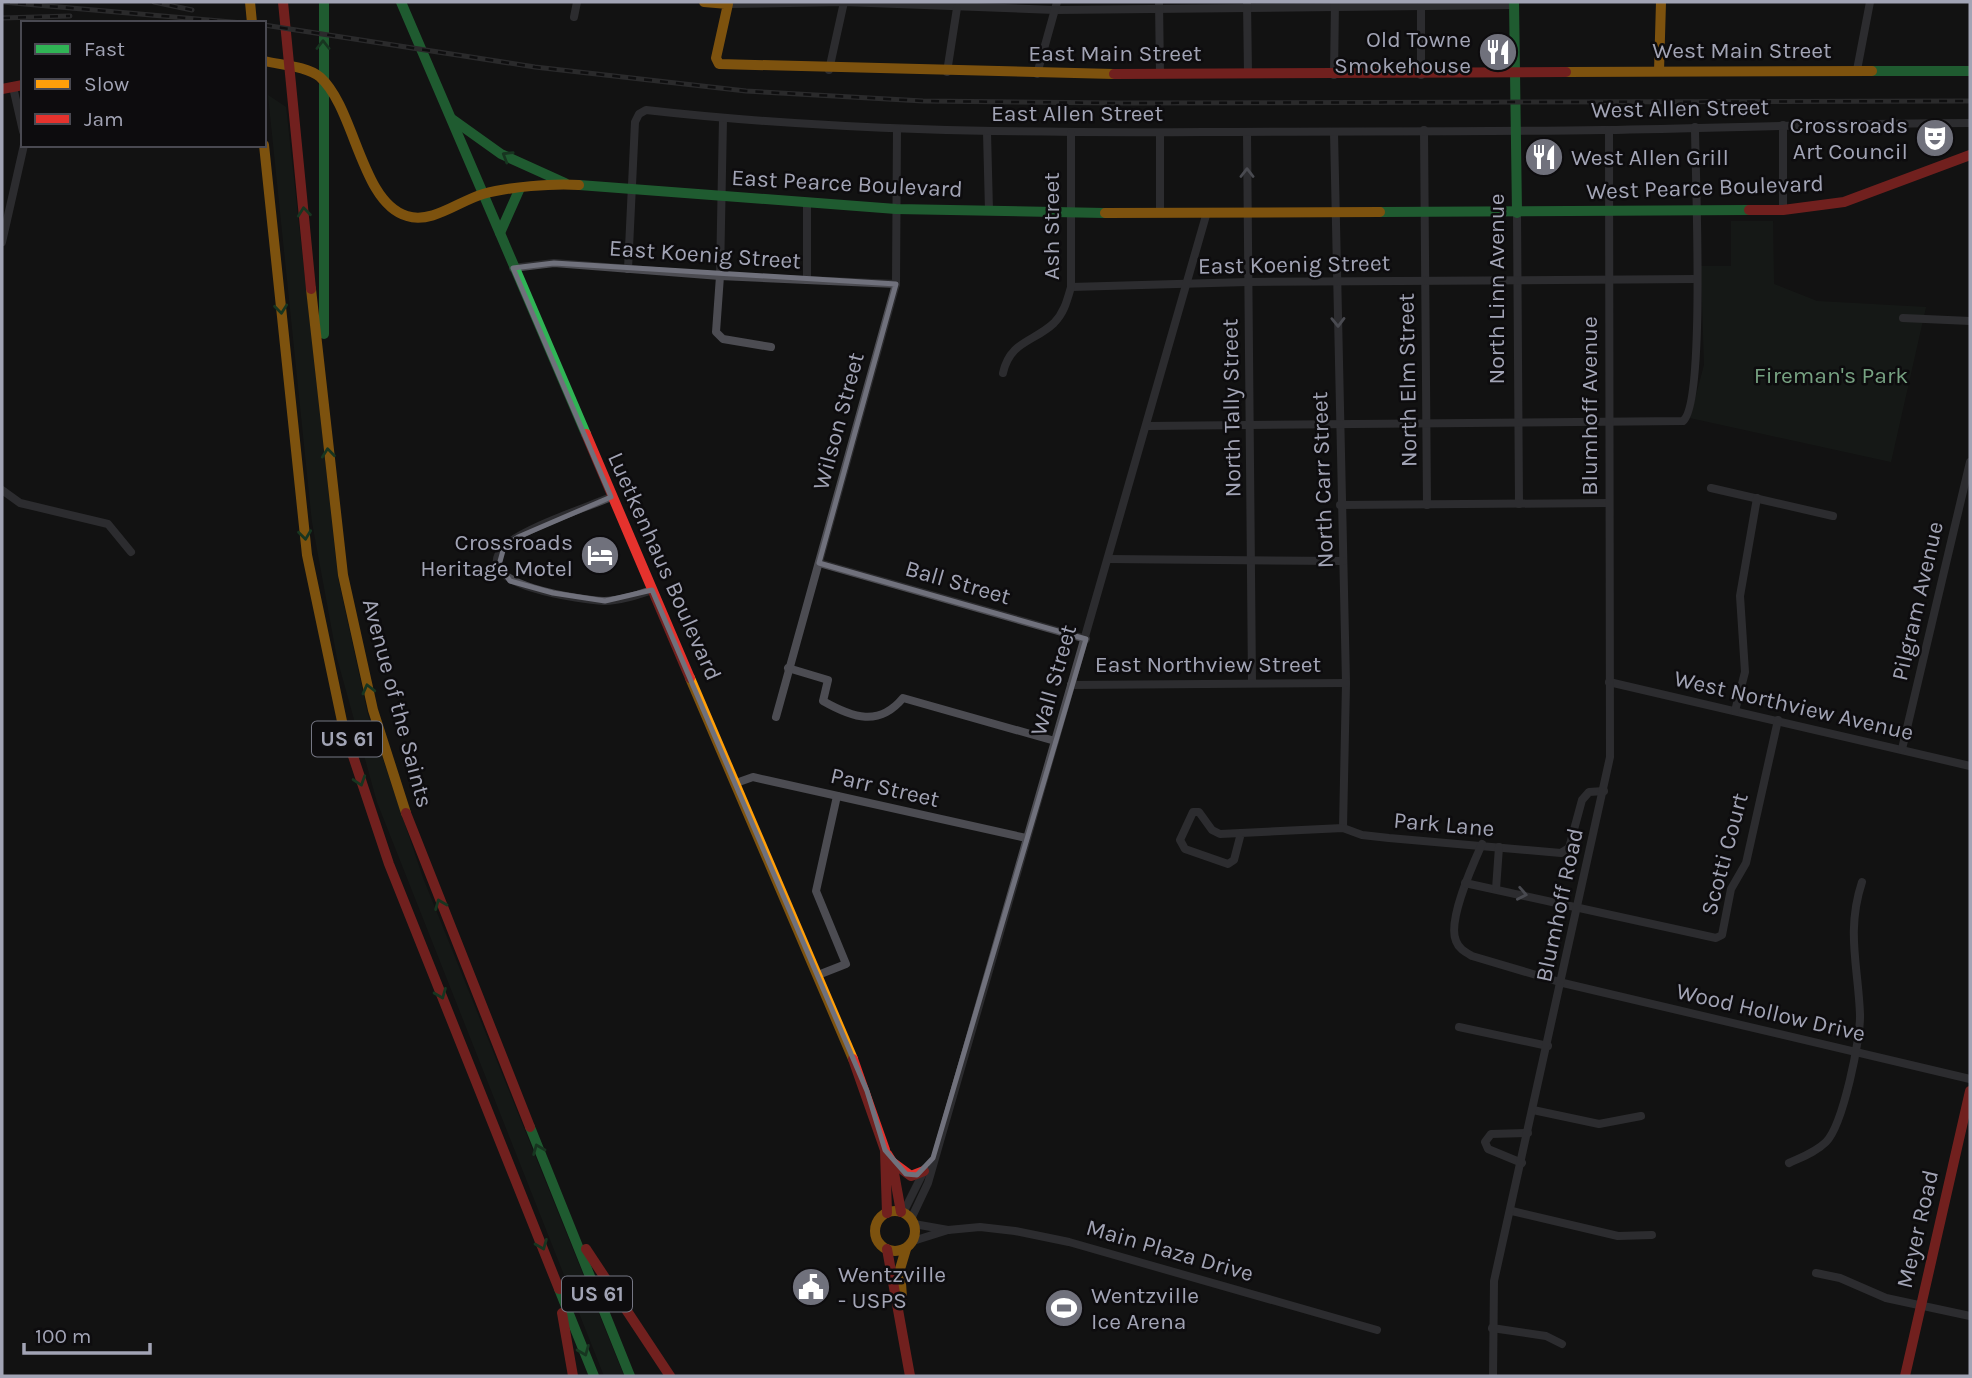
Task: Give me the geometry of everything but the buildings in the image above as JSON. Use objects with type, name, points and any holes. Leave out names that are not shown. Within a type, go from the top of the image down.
[{"type":"main road","points":[[250,2],[252,21]]},
{"type":"main road","name":"Avenue of the Saints","points":[[283,2],[325,426],[343,575],[362,665],[386,755],[428,874],[630,1376]]},
{"type":"main road","points":[[324,2],[325,426]]},
{"type":"main road","name":"Luetkenhaus Boulevard","points":[[401,2],[867,1091],[885,1150],[892,1162],[907,1217]]},
{"type":"main road","points":[[704,2],[728,3]]},
{"type":"main road","points":[[1659,71],[1661,2]]},
{"type":"main road","name":"East Main Street","points":[[728,3],[717,61],[731,66],[1037,74],[1514,75]]},
{"type":"main road","name":"North Linn Avenue","points":[[1514,4],[1517,213]]},
{"type":"main road","name":"East Pearce Boulevard","points":[[266,61],[309,71],[320,77],[333,94],[382,199],[396,213],[423,218],[484,194],[568,184],[896,209],[1070,214],[1517,213]]},
{"type":"main road","name":"West Main Street","points":[[1514,75],[1659,71],[1970,71]]},
{"type":"main road","points":[[452,118],[501,154],[568,184]]},
{"type":"main road","name":"US 61","points":[[264,147],[301,509],[315,600],[334,691],[359,777],[389,864],[594,1376]]},
{"type":"main road","name":"West Pearce Boulevard","points":[[1517,213],[1696,213],[1827,206],[1970,155]]},
{"type":"main road","points":[[500,233],[520,188]]},
{"type":"main road","name":"Meyer Road","points":[[1905,1376],[1970,1091]]},
{"type":"main road","name":"Luetkenhaus Boulevard","points":[[885,1150],[887,1213]]},
{"type":"main road","points":[[892,1162],[911,1176],[924,1171]]},
{"type":"main road","points":[[564,1213],[670,1376]]},
{"type":"main road","points":[[908,1362],[900,1281],[910,1245],[907,1217],[887,1213],[876,1227],[880,1244],[887,1250],[910,1376]]},
{"type":"main road","points":[[887,1250],[910,1245]]},
{"type":"main road","points":[[556,1280],[573,1376]]},
{"type":"street","points":[[573,17],[577,2]]},
{"type":"street","points":[[829,70],[844,2]]},
{"type":"street","points":[[728,3],[844,2],[957,8],[1514,4]]},
{"type":"street","points":[[1857,70],[1870,2]]},
{"type":"street","points":[[1421,4],[1421,75]]},
{"type":"street","points":[[1159,5],[1160,74]]},
{"type":"street","points":[[1247,5],[1248,74]]},
{"type":"street","points":[[1334,75],[1335,5]]},
{"type":"street","points":[[1037,74],[1056,6]]},
{"type":"street","points":[[947,72],[957,8]]},
{"type":"street","points":[[13,87],[21,122]]},
{"type":"street","name":"East Allen Street","points":[[633,190],[635,122],[639,114],[646,110],[723,119],[987,132],[1160,134],[1516,131]]},
{"type":"street","points":[[723,119],[719,196],[720,276],[716,332],[723,339],[771,347]]},
{"type":"street","name":"West Allen Street","points":[[1516,131],[1970,123]]},
{"type":"street","points":[[1783,125],[1783,210]]},
{"type":"street","points":[[1147,426],[1676,423],[1687,418],[1698,363],[1695,127]]},
{"type":"street","name":"Wilson Street","points":[[776,717],[896,284],[897,129]]},
{"type":"street","name":"North Elm Street","points":[[1423,130],[1427,505]]},
{"type":"street","name":"Blumhoff Avenue","points":[[1609,130],[1609,682]]},
{"type":"street","name":"North Carr Street","points":[[1334,131],[1340,505],[1346,682],[1343,828]]},
{"type":"street","points":[[987,132],[989,211]]},
{"type":"street","name":"North Tally Street","points":[[1247,132],[1247,282],[1252,426],[1252,684]]},
{"type":"street","name":"Ash Street","points":[[1003,373],[1007,358],[1036,333],[1052,325],[1063,311],[1071,288],[1071,133]]},
{"type":"street","points":[[1160,134],[1160,213]]},
{"type":"street","points":[[2,242],[24,147]]},
{"type":"street","points":[[628,269],[633,190]]},
{"type":"street","points":[[807,203],[807,280]]},
{"type":"street","name":"Wall Street","points":[[907,1217],[928,1183],[933,1158],[1208,212]]},
{"type":"street","name":"North Linn Avenue","points":[[1517,213],[1519,504]]},
{"type":"street","name":"East Koenig Street","points":[[513,268],[555,263],[720,276],[896,284]]},
{"type":"street","name":"East Koenig Street","points":[[1071,288],[1247,282],[1696,279]]},
{"type":"street","points":[[1903,318],[1970,321]]},
{"type":"street","name":"Pilgram Avenue","points":[[1902,749],[1970,462]]},
{"type":"street","points":[[1711,488],[1833,516]]},
{"type":"street","points":[[2,490],[20,503],[108,524],[131,552]]},
{"type":"street","points":[[611,497],[518,537],[504,547],[498,556],[499,565],[510,581],[553,593],[605,601],[652,590]]},
{"type":"street","points":[[1735,711],[1745,672],[1740,596],[1757,498]]},
{"type":"street","points":[[1340,505],[1609,503]]},
{"type":"street","points":[[1108,559],[1343,561]]},
{"type":"street","name":"Ball Street","points":[[819,563],[1086,639]]},
{"type":"street","points":[[788,668],[828,680],[823,701],[850,715],[863,718],[891,712],[903,698],[1055,741]]},
{"type":"street","name":"East Northview Street","points":[[1071,685],[1346,682]]},
{"type":"street","name":"West Northview Avenue","points":[[1609,682],[1970,766]]},
{"type":"street","name":"Blumhoff Road","points":[[1493,1376],[1494,1281],[1563,983],[1611,757],[1609,682]]},
{"type":"street","name":"Scotti Court","points":[[1578,905],[1716,937],[1722,935],[1731,889],[1746,863],[1778,720]]},
{"type":"street","name":"Parr Street","points":[[736,783],[752,777],[1026,838]]},
{"type":"street","name":"Park Lane","points":[[1241,833],[1234,860],[1228,864],[1185,849],[1180,840],[1194,811],[1199,812],[1212,830],[1220,834],[1343,828],[1376,837],[1482,844],[1561,853],[1569,848],[1582,800],[1589,792],[1604,791]]},
{"type":"street","points":[[818,975],[846,964],[816,891],[837,796]]},
{"type":"street","name":"Wood Hollow Drive","points":[[1482,844],[1465,883],[1454,932],[1463,951],[1563,983],[1970,1079]]},
{"type":"street","points":[[1496,889],[1499,847]]},
{"type":"street","points":[[1789,1163],[1813,1153],[1828,1140],[1838,1118],[1855,1052],[1860,1017],[1851,932],[1854,907],[1863,882]]},
{"type":"street","points":[[1465,883],[1578,905]]},
{"type":"street","points":[[1459,1027],[1548,1046]]},
{"type":"street","points":[[1533,1110],[1600,1124],[1641,1116]]},
{"type":"street","points":[[1522,1163],[1488,1149],[1486,1142],[1491,1134],[1528,1133]]},
{"type":"street","name":"Wall Street","points":[[907,1217],[924,1171],[933,1158]]},
{"type":"street","points":[[1511,1211],[1618,1236],[1652,1235]]},
{"type":"street","name":"Main Plaza Drive","points":[[907,1217],[948,1230]]},
{"type":"street","name":"Main Plaza Drive","points":[[910,1245],[948,1230],[989,1228],[1069,1242],[1377,1330]]},
{"type":"street","points":[[1816,1273],[1840,1278],[1886,1298],[1970,1316]]},
{"type":"street","points":[[1492,1328],[1546,1336],[1562,1344]]},
{"type":"highlighted area","points":[[554,263],[896,284],[819,563],[1086,639],[933,1158],[917,1175],[906,1174],[885,1150],[867,1091],[652,590],[605,601],[553,593],[510,581],[499,565],[504,547],[518,537],[611,497],[513,268]]},
{"type":"green space","points":[[268,95],[286,107],[338,578],[368,715],[423,878],[624,1376],[604,1376],[377,802],[337,658],[312,522]]},
{"type":"green space","name":"Fireman's Park","points":[[1731,221],[1773,221],[1774,284],[1817,301],[1926,307],[1891,462],[1690,418],[1704,365],[1701,266],[1731,266]]},
{"type":"railway","points":[[2,2],[220,21]]},
{"type":"railway","points":[[154,2],[192,10]]},
{"type":"railway","points":[[2,18],[70,16]]},
{"type":"railway","points":[[266,25],[535,67],[746,91],[923,101],[1970,101]]},
{"type":"traffic: fast","points":[[324,2],[324,334]]},
{"type":"traffic: fast","points":[[401,2],[586,434]]},
{"type":"traffic: fast","points":[[1514,2],[1517,213]]},
{"type":"traffic: fast","points":[[1872,71],[1970,71]]},
{"type":"traffic: fast","points":[[452,119],[501,154],[565,183]]},
{"type":"traffic: fast","points":[[579,185],[896,209],[1105,213]]},
{"type":"traffic: fast","points":[[500,233],[520,188]]},
{"type":"traffic: fast","points":[[1380,212],[1749,210]]},
{"type":"traffic: fast","points":[[530,1127],[630,1376]]},
{"type":"traffic: fast","points":[[559,1289],[594,1376]]},
{"type":"traffic: slow","points":[[250,2],[252,21]]},
{"type":"traffic: slow","points":[[704,2],[728,4],[716,58],[719,64],[1114,74]]},
{"type":"traffic: slow","points":[[1659,71],[1661,2]]},
{"type":"traffic: slow","points":[[266,61],[301,68],[320,77],[332,91],[342,110],[368,174],[379,193],[391,208],[407,216],[426,217],[474,197],[505,189],[579,185]]},
{"type":"traffic: slow","points":[[1566,72],[1872,71]]},
{"type":"traffic: slow","points":[[264,147],[307,555],[343,726]]},
{"type":"traffic: slow","points":[[1105,213],[1380,212]]},
{"type":"traffic: slow","points":[[311,289],[343,575],[373,710],[406,813]]},
{"type":"traffic: slow","points":[[690,678],[853,1059]]},
{"type":"traffic: slow","points":[[895,1211],[909,1217],[915,1231],[909,1245],[895,1251],[881,1245],[875,1231],[881,1217],[895,1211]]},
{"type":"traffic: slow","points":[[902,1297],[900,1269],[906,1249]]},
{"type":"traffic: jam","points":[[283,2],[311,289]]},
{"type":"traffic: jam","points":[[1114,74],[1566,72]]},
{"type":"traffic: jam","points":[[2,89],[21,85]]},
{"type":"traffic: jam","points":[[1749,210],[1783,210],[1844,202],[1970,155]]},
{"type":"traffic: jam","points":[[586,434],[690,678]]},
{"type":"traffic: jam","points":[[343,726],[389,864],[559,1289]]},
{"type":"traffic: jam","points":[[406,813],[530,1127]]},
{"type":"traffic: jam","points":[[853,1059],[885,1150],[887,1213]]},
{"type":"traffic: jam","points":[[1905,1376],[1970,1091]]},
{"type":"traffic: jam","points":[[887,1154],[892,1162],[901,1212]]},
{"type":"traffic: jam","points":[[892,1162],[911,1176],[924,1171]]},
{"type":"traffic: jam","points":[[586,1249],[670,1376]]},
{"type":"traffic: jam","points":[[887,1249],[910,1376]]},
{"type":"traffic: jam","points":[[562,1313],[573,1376]]},
{"type":"place","name":"Old Towne Smokehouse","points":[[1498,52]]},
{"type":"place","name":"Crossroads Art Council","points":[[1935,138]]},
{"type":"place","name":"West Allen Grill","points":[[1544,157]]},
{"type":"place","name":"Crossroads Heritage Motel","points":[[600,555]]},
{"type":"place","name":"Wentzville - USPS","points":[[811,1287]]},
{"type":"place","name":"Wentzville Ice Arena","points":[[1064,1308]]}]
